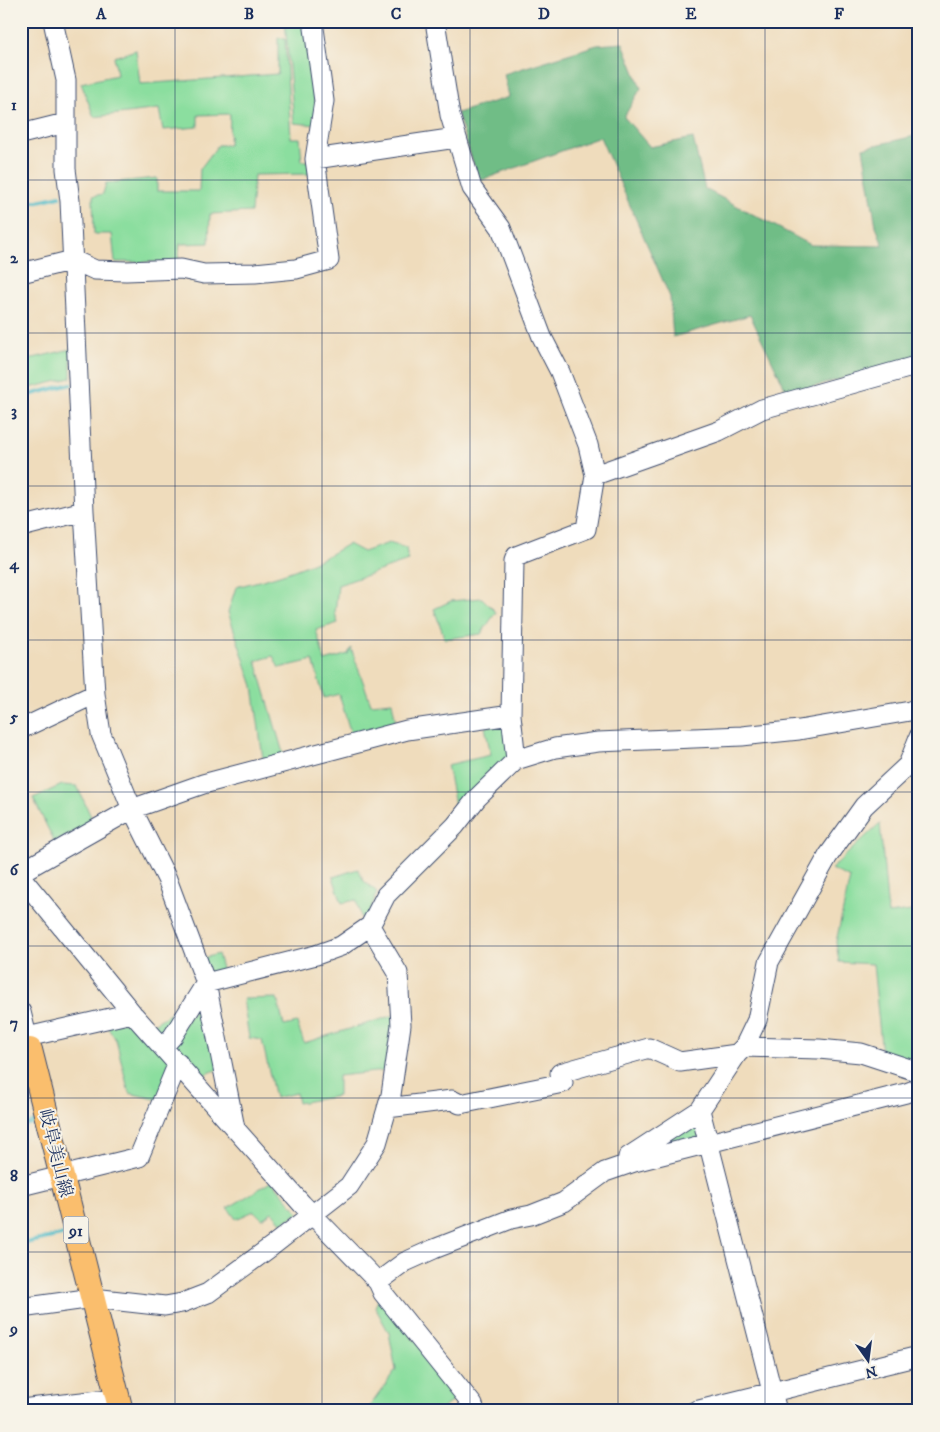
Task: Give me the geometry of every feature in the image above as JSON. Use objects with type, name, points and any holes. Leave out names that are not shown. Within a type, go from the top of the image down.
[{"type":"main road","name":"岐阜美山線","points":[[26,1046],[62,1176],[119,1404]]},
{"type":"street","points":[[54,21],[66,80],[66,169],[70,201],[84,511],[95,694],[101,734],[132,809],[166,879],[206,983],[235,1128]]},
{"type":"street","points":[[21,273],[73,260],[95,270],[181,269],[204,274],[255,273],[296,269],[329,260],[315,159],[324,101],[313,21]]},
{"type":"street","points":[[435,21],[450,115],[472,188],[501,228],[542,337],[560,372],[588,445],[595,475],[586,529],[516,556],[514,561],[511,715],[516,760]]},
{"type":"street","points":[[21,134],[65,123]]},
{"type":"street","points":[[315,159],[456,138]]},
{"type":"street","points":[[595,475],[719,431],[762,409],[919,365]]},
{"type":"street","points":[[21,526],[84,511]]},
{"type":"street","points":[[21,729],[95,694]]},
{"type":"street","points":[[164,1046],[174,1036],[206,983],[333,949],[341,946],[370,926],[386,895],[454,826],[477,798],[516,760],[555,748],[598,742],[742,736],[809,728],[910,711],[919,707]]},
{"type":"street","points":[[21,872],[132,809],[203,784],[407,730],[511,715]]},
{"type":"street","points":[[378,1282],[405,1262],[434,1249],[564,1202],[604,1172],[700,1110],[741,1050],[758,1020],[770,962],[824,865],[864,806],[908,765],[919,737]]},
{"type":"street","points":[[21,877],[132,1013],[164,1046],[313,1216],[378,1282],[383,1293],[475,1411]]},
{"type":"street","points":[[21,1308],[93,1298],[165,1306],[182,1303],[208,1293],[313,1216],[349,1186],[377,1143],[387,1108],[401,1025],[398,973],[370,926]]},
{"type":"street","points":[[21,1012],[26,1046],[132,1013]]},
{"type":"street","points":[[387,1108],[452,1100],[460,1104],[563,1083],[560,1073],[649,1048],[680,1062],[741,1050],[819,1048],[861,1053],[919,1072]]},
{"type":"street","points":[[21,1186],[138,1157],[178,1063]]},
{"type":"street","points":[[604,1172],[708,1142],[906,1093],[919,1088]]},
{"type":"street","points":[[700,1110],[777,1411]]},
{"type":"street","points":[[695,1411],[919,1356]]},
{"type":"street","points":[[21,1409],[119,1404]]},
{"type":"green space","points":[[285,21],[308,21],[317,125],[294,123]]},
{"type":"green space","points":[[278,37],[285,39],[291,138],[300,138],[302,161],[312,161],[310,174],[254,175],[251,212],[210,214],[209,243],[180,244],[178,262],[115,262],[112,234],[94,234],[93,196],[103,194],[106,183],[157,178],[157,191],[199,191],[200,169],[218,145],[229,145],[230,114],[198,115],[198,127],[163,130],[159,109],[94,117],[81,83],[117,75],[114,57],[136,50],[140,84],[278,74]]},
{"type":"green space","points":[[623,43],[641,88],[624,117],[650,147],[693,138],[705,189],[811,245],[883,246],[876,226],[863,148],[919,135],[919,357],[788,394],[750,315],[673,337],[670,297],[600,137],[479,181],[457,113],[509,97],[504,74],[597,45]]},
{"type":"green space","points":[[71,349],[71,378],[21,390],[21,361]]},
{"type":"green space","points":[[389,543],[406,548],[408,561],[338,585],[335,613],[338,623],[316,630],[325,661],[348,654],[351,648],[371,704],[392,702],[397,728],[353,741],[339,694],[324,698],[313,660],[279,668],[273,656],[256,661],[285,760],[264,766],[253,686],[228,612],[236,587],[293,570],[320,559],[348,544],[363,552]]},
{"type":"green space","points":[[482,598],[496,612],[481,634],[445,639],[434,609],[451,601]]},
{"type":"green space","points":[[506,724],[510,762],[457,815],[447,765],[491,755],[485,727]]},
{"type":"green space","points":[[62,785],[77,786],[93,821],[55,843],[33,798]]},
{"type":"green space","points":[[880,823],[888,914],[919,910],[919,1064],[882,1054],[873,964],[839,962],[836,942],[850,878],[831,869]]},
{"type":"green space","points":[[358,869],[364,881],[377,892],[368,917],[363,923],[356,900],[342,903],[333,877]]},
{"type":"green space","points":[[218,954],[223,972],[208,973],[203,958]]},
{"type":"green space","points":[[204,993],[219,1069],[198,1077],[174,1054],[172,1043]]},
{"type":"green space","points":[[277,998],[284,1026],[297,1023],[304,1043],[395,1015],[384,1071],[338,1076],[338,1096],[298,1103],[296,1093],[275,1098],[262,1040],[249,1038],[243,999]]},
{"type":"green space","points":[[185,1008],[160,1038],[150,1026],[176,1010]]},
{"type":"green space","points":[[136,1021],[170,1060],[159,1100],[129,1093],[116,1040],[106,1024]]},
{"type":"green space","points":[[698,1114],[703,1137],[652,1151]]},
{"type":"green space","points":[[272,1181],[299,1213],[282,1223],[272,1212],[262,1219],[254,1211],[236,1219],[228,1208]]},
{"type":"green space","points":[[379,1298],[461,1395],[439,1411],[373,1411],[370,1406],[396,1370],[389,1333],[375,1307]]},
{"type":"waterway","points":[[21,205],[60,196]]},
{"type":"waterway","points":[[21,397],[71,384]]},
{"type":"waterway","points":[[21,1126],[40,1121]]},
{"type":"waterway","points":[[21,1244],[66,1234]]}]
